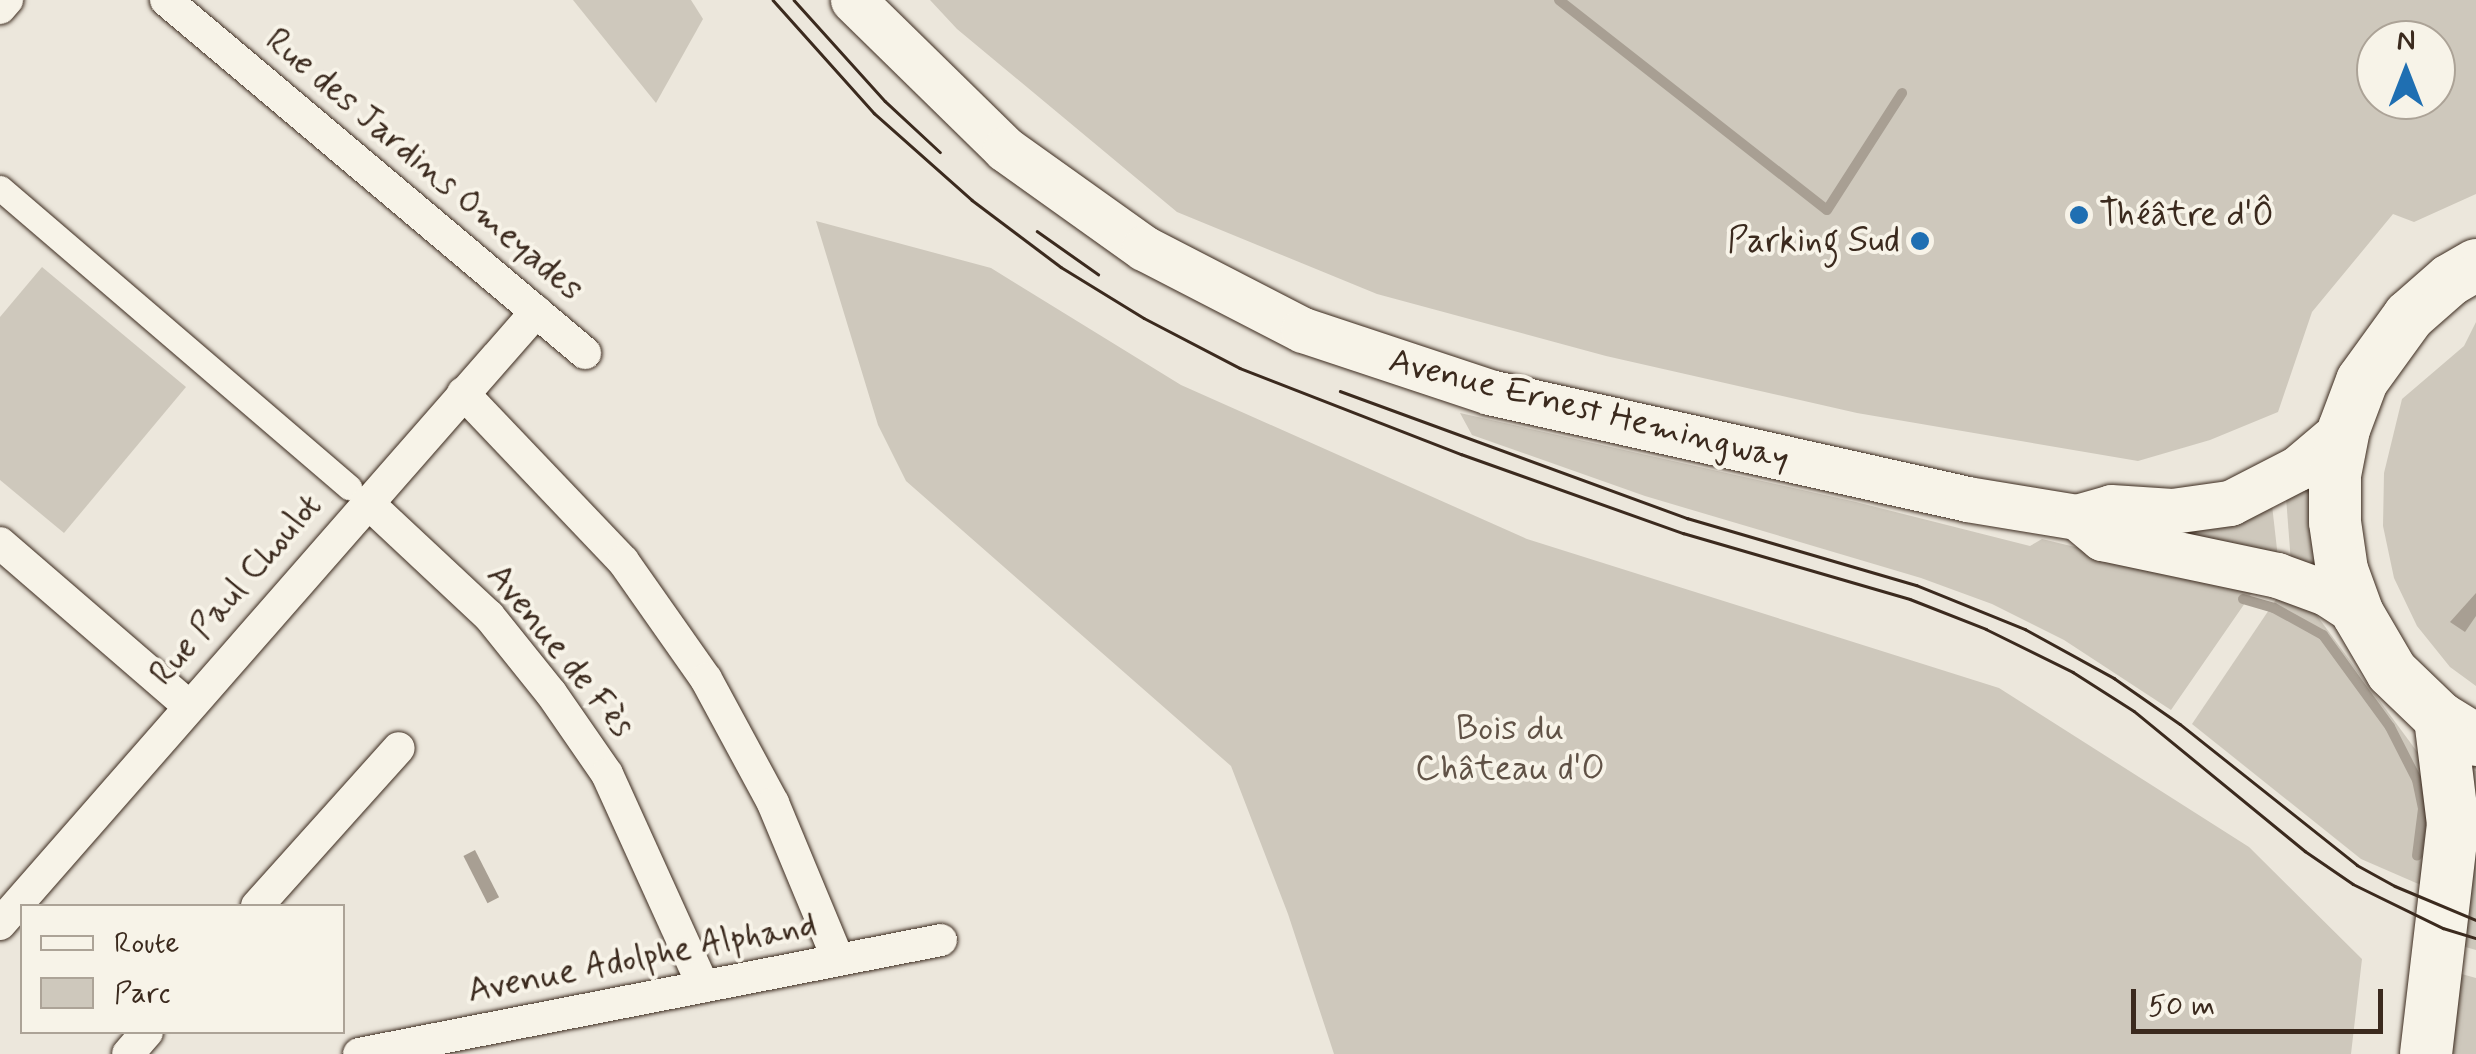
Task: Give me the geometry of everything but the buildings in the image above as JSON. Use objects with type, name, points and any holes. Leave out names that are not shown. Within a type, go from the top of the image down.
[{"type":"main road","name":"Avenue Ernest Hemingway","points":[[853,0],[946,96],[1076,204],[1212,286],[1303,330],[1398,365],[1536,405],[1967,499],[2077,517],[2112,507],[2172,511],[2230,504],[2273,485],[2344,429]]},
{"type":"main road","points":[[2426,1054],[2453,824],[2458,729],[2392,672],[2358,614],[2342,570],[2335,522],[2335,475],[2344,429],[2375,359],[2409,316],[2450,280],[2476,266]]},
{"type":"main road","name":"Avenue Ernest Hemingway","points":[[2077,517],[2102,538],[2277,575],[2326,593],[2358,614]]},
{"type":"street","points":[[0,8],[7,0]]},
{"type":"street","name":"Rue des Jardins Omeyades","points":[[166,0],[585,353]]},
{"type":"street","name":"Avenue de Fès","points":[[0,188],[358,494],[489,616],[552,693],[607,774],[703,986]]},
{"type":"street","name":"Rue Paul Choulot","points":[[0,924],[188,706],[358,494],[463,393],[536,312]]},
{"type":"street","points":[[463,393],[623,561],[706,680],[772,804],[838,959]]},
{"type":"street","points":[[0,543],[188,706]]},
{"type":"street","points":[[259,904],[399,748]]},
{"type":"street","name":"Avenue Adolphe Alphand","points":[[359,1054],[941,940]]},
{"type":"street","points":[[128,1054],[145,1034]]},
{"type":"green space","points":[[573,0],[691,0],[703,19],[656,103]]},
{"type":"green space","points":[[930,0],[2476,0],[2476,194],[2414,222],[2393,214],[2312,312],[2278,412],[2210,440],[2138,461],[1857,413],[1606,356],[1377,294],[1177,212],[957,29]]},
{"type":"green space","name":"Bois du Château d'O","points":[[816,221],[991,268],[1181,385],[1527,539],[1999,688],[2249,847],[2362,959],[2351,1054],[1334,1054],[1288,914],[1231,766],[906,481],[878,425]]},
{"type":"green space","points":[[42,267],[186,387],[64,533],[0,480],[0,317]]},
{"type":"green space","points":[[2476,322],[2476,686],[2450,667],[2417,626],[2394,578],[2383,526],[2384,473],[2402,399],[2464,346]]},
{"type":"green space","points":[[1460,413],[1856,502],[2030,546],[2042,539],[2254,590],[2171,710],[2064,640],[1992,604],[1921,578],[1645,496],[1472,435]]},
{"type":"green space","points":[[2311,479],[2318,572],[2291,563],[2286,497]]},
{"type":"green space","points":[[2272,505],[2278,558],[2135,530]]},
{"type":"green space","points":[[2279,595],[2315,613],[2418,753],[2427,787],[2430,889],[2361,859],[2192,724]]},
{"type":"green space","points":[[2472,769],[2476,771],[2476,950],[2462,946]]},
{"type":"green space","points":[[2458,973],[2476,978],[2476,1054],[2450,1054]]},
{"type":"shaded area","points":[[2476,593],[2476,616],[2465,632],[2450,622]]},
{"type":"shaded area","points":[[475,850],[499,897],[487,903],[463,856]]},
{"type":"waterway","points":[[1559,0],[1827,210],[1902,93]]},
{"type":"waterway","points":[[2243,599],[2274,608],[2323,635],[2390,727],[2417,780],[2423,809],[2417,856]]},
{"type":"tram line","points":[[773,0],[874,113],[972,200],[1061,267],[1144,318],[1240,368],[1461,454],[1683,533],[1910,599],[1986,629],[2073,672],[2134,711],[2305,851],[2353,884],[2443,928],[2476,938]]},
{"type":"tram line","points":[[794,0],[885,101],[940,152]]},
{"type":"tram line","points":[[1037,231],[1098,274]]},
{"type":"tram line","points":[[1340,391],[1687,518],[1916,585],[2025,629],[2114,678],[2180,724],[2357,865],[2395,886],[2476,920]]},
{"type":"place","name":"Théâtre d'Ô","points":[[2079,215]]},
{"type":"place","name":"Parking Sud","points":[[1920,241]]}]
